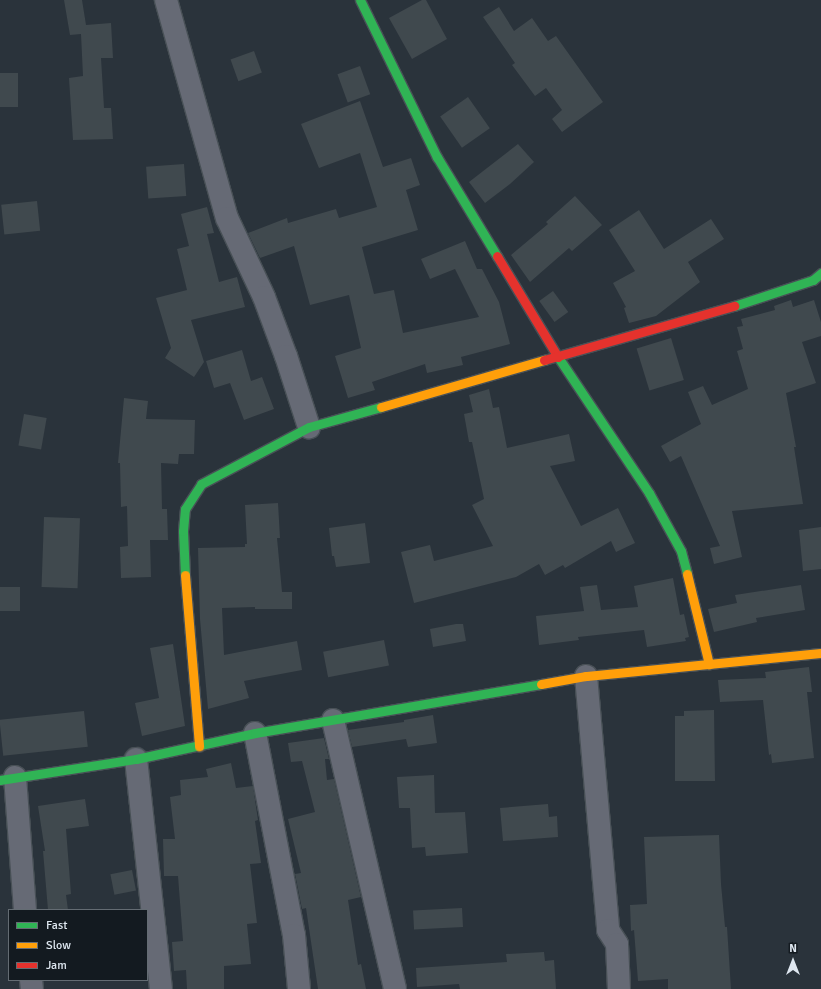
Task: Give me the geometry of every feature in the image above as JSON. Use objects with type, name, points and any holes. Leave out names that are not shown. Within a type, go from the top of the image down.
[{"type":"street","points":[[166,0],[228,218],[264,297],[286,356],[309,427]]},
{"type":"street","points":[[360,0],[437,157],[558,357],[649,493],[681,551],[709,664]]},
{"type":"street","points":[[199,746],[188,620],[183,531],[185,509],[201,484],[309,427],[719,311],[813,280],[821,273]]},
{"type":"street","points":[[25,909],[7,779],[136,760],[255,733],[586,676],[821,653]]},
{"type":"street","points":[[586,676],[608,930],[617,944],[619,989]]},
{"type":"street","points":[[333,720],[395,989]]},
{"type":"street","points":[[255,733],[294,934],[299,989]]},
{"type":"street","points":[[136,760],[161,989]]},
{"type":"building","points":[[64,0],[82,0],[86,25],[111,23],[113,58],[101,58],[104,108],[111,108],[113,139],[73,140],[69,78],[83,76],[81,34],[70,35]]},
{"type":"building","points":[[422,0],[426,0],[447,39],[412,59],[389,18]]},
{"type":"building","points":[[499,7],[514,31],[532,18],[548,41],[556,36],[603,102],[562,132],[552,119],[562,110],[546,88],[535,96],[512,65],[515,63],[483,17]]},
{"type":"building","points":[[254,51],[262,73],[238,81],[231,60]]},
{"type":"building","points":[[360,66],[370,94],[348,102],[337,74]]},
{"type":"building","points":[[0,73],[18,73],[18,107],[0,107]]},
{"type":"building","points":[[468,97],[490,128],[462,148],[440,117]]},
{"type":"building","points":[[360,101],[383,167],[411,158],[420,185],[406,190],[418,230],[362,247],[374,294],[394,290],[403,333],[479,317],[455,269],[430,279],[421,259],[465,241],[477,269],[482,269],[499,302],[510,344],[461,357],[463,365],[427,373],[425,364],[372,382],[375,390],[348,398],[335,356],[361,348],[349,295],[310,305],[294,246],[260,258],[248,233],[287,218],[288,223],[336,209],[339,218],[377,207],[360,153],[319,168],[301,124]]},
{"type":"building","points":[[518,144],[534,162],[510,184],[485,203],[469,182]]},
{"type":"building","points":[[184,164],[186,196],[148,199],[146,167]]},
{"type":"building","points":[[575,196],[602,225],[572,251],[569,248],[530,282],[511,255],[548,224],[546,222]]},
{"type":"building","points":[[37,201],[40,231],[4,235],[1,205]]},
{"type":"building","points":[[207,207],[214,233],[207,234],[219,282],[237,277],[245,307],[191,320],[204,362],[194,377],[165,358],[171,348],[156,298],[187,290],[177,249],[189,246],[181,214]]},
{"type":"building","points":[[639,210],[664,249],[711,219],[724,239],[688,262],[700,282],[656,316],[629,323],[624,308],[626,307],[613,283],[635,271],[609,230]]},
{"type":"building","points":[[553,291],[568,312],[555,322],[539,301]]},
{"type":"building","points":[[791,300],[793,307],[814,300],[821,322],[821,336],[802,342],[816,383],[786,393],[796,447],[794,447],[803,504],[732,511],[742,557],[714,564],[710,548],[720,546],[681,456],[670,462],[661,446],[701,424],[688,392],[703,386],[712,405],[748,389],[737,351],[743,349],[737,327],[743,326],[741,319],[775,310],[774,306]]},
{"type":"building","points":[[671,338],[684,380],[649,391],[637,349]]},
{"type":"building","points":[[242,350],[251,381],[262,377],[274,409],[244,420],[230,383],[214,388],[206,361]]},
{"type":"building","points":[[489,389],[493,408],[499,407],[507,448],[569,434],[575,461],[550,466],[581,526],[618,508],[635,543],[616,552],[611,541],[565,568],[563,565],[545,575],[539,564],[516,577],[414,603],[401,552],[430,545],[434,561],[493,546],[472,505],[484,499],[472,442],[469,442],[464,414],[473,412],[469,395]]},
{"type":"building","points":[[124,398],[148,401],[146,419],[195,420],[194,454],[179,454],[178,464],[161,463],[162,509],[167,509],[168,540],[150,540],[151,577],[121,578],[120,547],[128,546],[127,506],[121,507],[120,463],[118,463]]},
{"type":"building","points":[[24,414],[47,418],[41,450],[18,446]]},
{"type":"building","points":[[278,503],[280,538],[277,538],[282,592],[292,592],[292,609],[255,609],[255,607],[222,608],[224,655],[297,641],[302,670],[244,681],[249,698],[208,709],[200,619],[198,548],[245,547],[245,544],[247,544],[245,505]]},
{"type":"building","points":[[44,517],[80,518],[78,588],[42,587]]},
{"type":"building","points":[[365,523],[370,563],[336,567],[334,556],[332,556],[329,528]]},
{"type":"building","points":[[821,527],[821,569],[803,571],[799,530]]},
{"type":"building","points":[[673,578],[680,615],[684,614],[689,637],[685,638],[686,641],[647,647],[644,630],[578,637],[579,640],[539,645],[536,616],[584,611],[580,587],[597,585],[601,610],[638,607],[634,586]]},
{"type":"building","points":[[801,585],[805,610],[756,618],[757,622],[714,632],[708,609],[737,603],[735,595]]},
{"type":"building","points":[[0,587],[20,587],[20,611],[0,611]]},
{"type":"building","points":[[463,624],[466,641],[433,647],[430,629]]},
{"type":"building","points":[[384,640],[389,666],[328,677],[323,652]]},
{"type":"building","points":[[173,644],[185,726],[142,736],[135,703],[159,698],[150,648]]},
{"type":"building","points":[[809,667],[812,692],[807,692],[814,758],[772,763],[771,754],[769,755],[763,700],[720,702],[718,680],[766,678],[765,672]]},
{"type":"building","points":[[714,710],[715,781],[675,781],[675,716],[684,716],[684,711]]},
{"type":"building","points":[[84,711],[88,747],[3,756],[0,720]]},
{"type":"building","points":[[433,715],[437,743],[408,747],[406,739],[352,747],[348,730],[404,722],[404,720]]},
{"type":"building","points":[[324,738],[329,759],[325,759],[327,780],[334,779],[361,897],[348,900],[358,965],[361,964],[366,989],[318,989],[306,908],[302,909],[295,874],[301,873],[288,819],[315,812],[302,761],[291,762],[288,743]]},
{"type":"building","points":[[231,763],[236,788],[253,786],[258,820],[255,821],[261,863],[250,864],[257,923],[247,924],[251,964],[224,966],[224,989],[187,989],[186,970],[174,971],[172,942],[183,941],[178,876],[164,876],[163,839],[175,839],[170,797],[181,795],[180,780],[208,777],[206,769]]},
{"type":"building","points":[[434,775],[435,813],[465,812],[468,853],[426,856],[425,847],[412,848],[410,808],[399,808],[397,777]]},
{"type":"building","points":[[85,799],[89,826],[66,829],[71,894],[66,895],[68,909],[48,909],[43,851],[45,851],[38,806]]},
{"type":"building","points":[[548,804],[549,817],[557,816],[558,837],[503,841],[500,808]]},
{"type":"building","points":[[719,835],[721,884],[725,927],[727,927],[731,989],[668,989],[668,979],[638,981],[634,930],[631,931],[630,905],[647,904],[644,837]]},
{"type":"building","points":[[132,870],[136,891],[114,895],[110,874]]},
{"type":"building","points":[[462,908],[463,927],[414,930],[413,911]]},
{"type":"building","points":[[544,952],[545,961],[554,960],[556,989],[460,989],[459,984],[417,987],[416,968],[507,962],[506,954]]},
{"type":"traffic: fast","points":[[360,0],[437,157],[497,256]]},
{"type":"traffic: fast","points":[[734,306],[813,280],[821,273]]},
{"type":"traffic: fast","points":[[558,357],[649,493],[681,551],[687,574]]},
{"type":"traffic: fast","points":[[185,575],[183,531],[185,509],[201,484],[309,427],[381,407]]},
{"type":"traffic: fast","points":[[0,780],[136,759],[255,733],[541,684]]},
{"type":"traffic: slow","points":[[381,407],[544,360]]},
{"type":"traffic: slow","points":[[687,574],[709,664]]},
{"type":"traffic: slow","points":[[185,575],[199,746]]},
{"type":"traffic: slow","points":[[541,684],[586,676],[821,653]]},
{"type":"traffic: jam","points":[[497,256],[558,357]]},
{"type":"traffic: jam","points":[[544,360],[734,306]]}]
